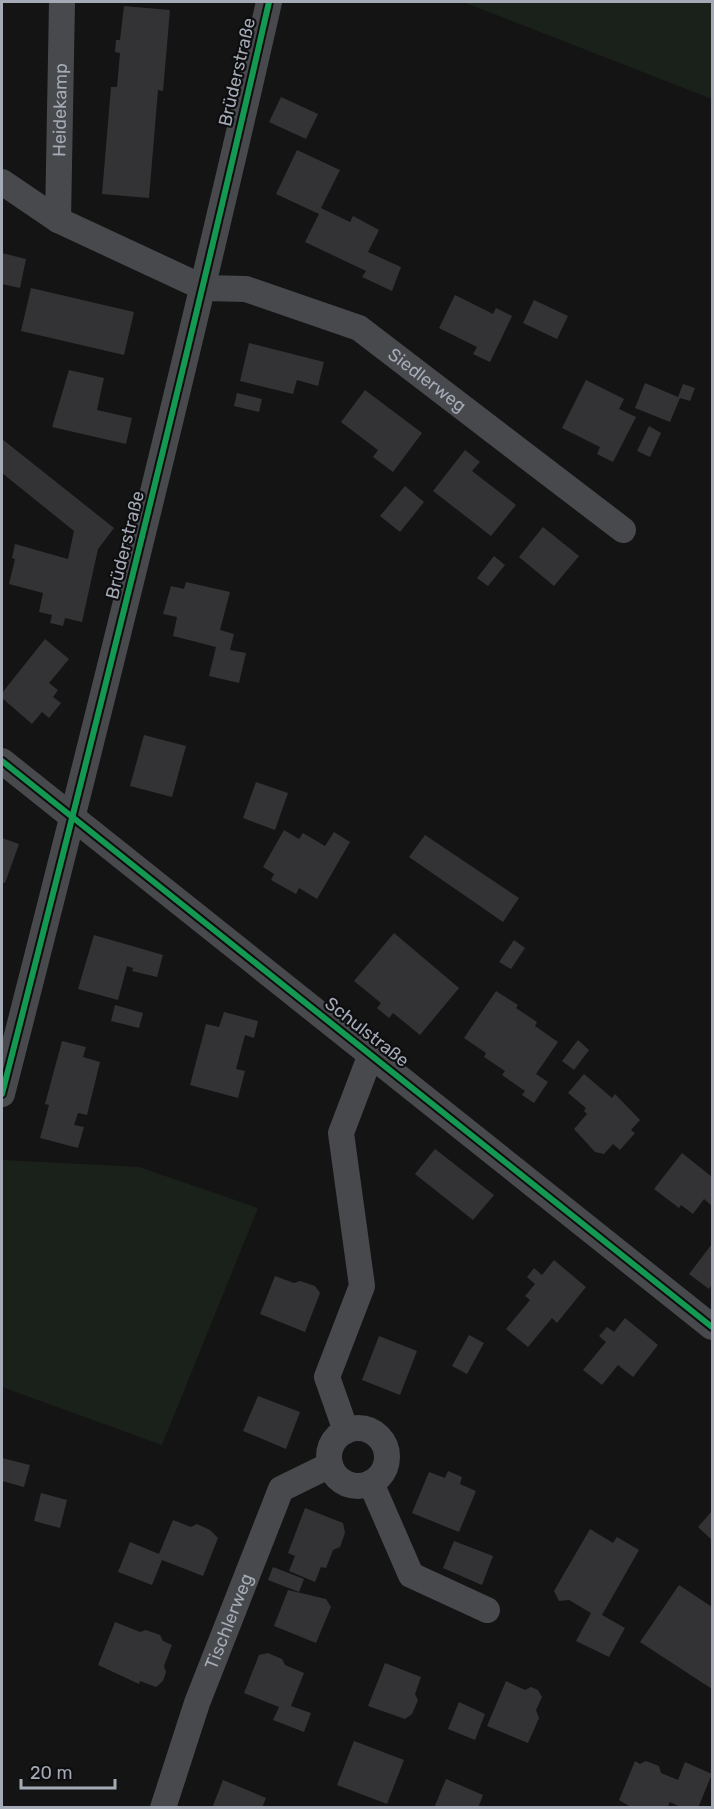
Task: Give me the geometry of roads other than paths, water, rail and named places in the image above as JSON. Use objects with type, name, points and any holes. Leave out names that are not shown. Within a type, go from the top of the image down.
[{"type":"street","name":"Heidekamp","points":[[58,220],[62,2]]},
{"type":"street","name":"Brüderstraße","points":[[2,1094],[73,819],[204,288],[269,2]]},
{"type":"street","points":[[2,182],[58,220],[204,288]]},
{"type":"street","name":"Siedlerweg","points":[[204,288],[246,289],[359,328],[623,530]]},
{"type":"street","name":"Schulstraße","points":[[2,761],[712,1327]]},
{"type":"street","points":[[346,1431],[327,1377],[362,1286],[341,1133],[371,1054]]},
{"type":"street","points":[[358,1428],[371,1431],[381,1439],[387,1450],[387,1463],[381,1475],[371,1483],[359,1486],[346,1484],[336,1477],[330,1465],[331,1445],[346,1431],[358,1428]]},
{"type":"street","name":"Tischlerweg","points":[[163,1808],[197,1703],[281,1489],[330,1465]]},
{"type":"street","points":[[371,1483],[411,1575],[487,1610]]}]
